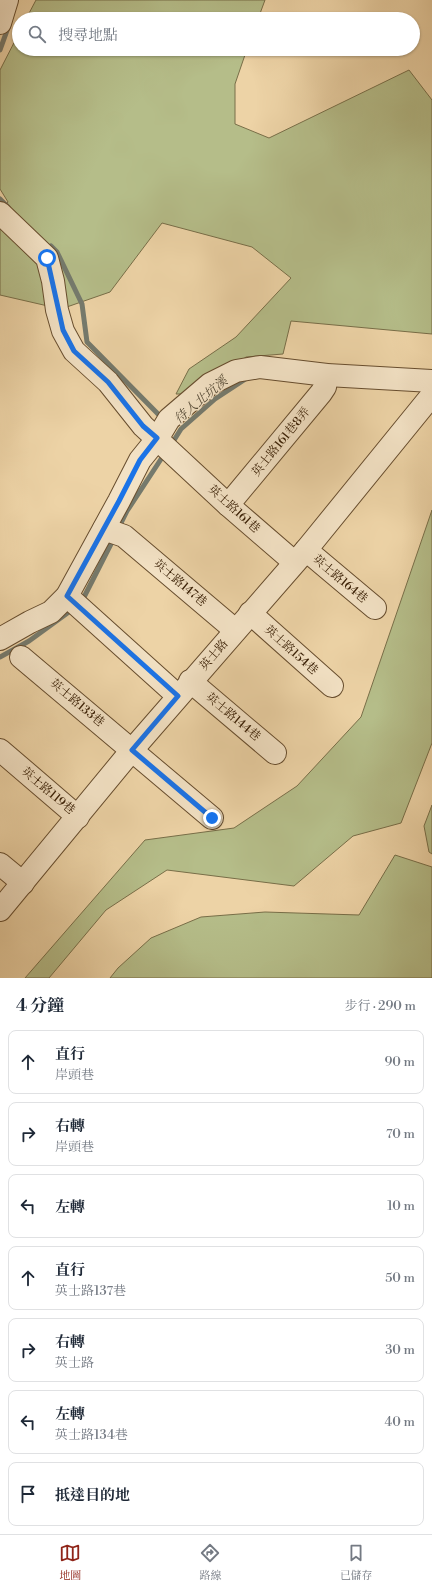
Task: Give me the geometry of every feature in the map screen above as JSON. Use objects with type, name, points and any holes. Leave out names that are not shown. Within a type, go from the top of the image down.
[{"type":"street","points":[[0,23],[7,0]]},
{"type":"street","name":"英士路161巷","points":[[0,213],[47,258],[63,330],[74,351],[108,382],[143,426],[228,505],[300,556]]},
{"type":"street","points":[[0,639],[51,612],[67,596],[114,532],[140,460],[169,419],[210,384],[236,371],[260,367],[326,381],[431,394]]},
{"type":"street","name":"英士路161巷8弄","points":[[228,505],[326,381]]},
{"type":"street","name":"英士路","points":[[0,910],[184,688],[300,556],[431,394]]},
{"type":"street","name":"英士路147巷","points":[[114,532],[235,630]]},
{"type":"street","name":"英士路164巷","points":[[300,556],[375,608]]},
{"type":"street","name":"英士路144巷","points":[[67,596],[84,612],[184,688],[275,753]]},
{"type":"street","name":"英士路154巷","points":[[250,613],[332,686]]},
{"type":"street","name":"英士路133巷","points":[[21,657],[212,818]]},
{"type":"street","name":"英士路119巷","points":[[0,750],[78,817]]},
{"type":"street","points":[[0,864],[23,883]]},
{"type":"green space","points":[[36,0],[265,0],[261,12],[30,12]]},
{"type":"green space","points":[[12,47],[12,56],[245,56],[235,84],[235,124],[269,138],[409,70],[432,100],[432,334],[291,321],[283,354],[246,357],[198,394],[176,394],[189,369],[236,337],[291,278],[252,247],[162,223],[110,292],[61,309],[0,295],[0,211],[8,202],[0,189],[0,70]]},
{"type":"green space","points":[[432,510],[432,743],[401,823],[353,836],[294,886],[167,870],[106,910],[49,978],[25,978],[145,840],[234,828],[297,786],[361,717]]},
{"type":"green space","points":[[432,805],[432,854],[429,852],[424,826]]},
{"type":"green space","points":[[395,855],[432,867],[432,978],[110,978],[118,968],[151,938],[201,917],[265,912],[359,915]]},
{"type":"waterway","points":[[0,50],[9,25]]},
{"type":"waterway","points":[[0,199],[8,207]]},
{"type":"waterway","points":[[51,246],[57,252],[82,304],[87,342],[159,415],[162,421]]},
{"type":"waterway","name":"待人北坑溪","points":[[171,445],[181,429],[215,399],[247,378]]},
{"type":"waterway","name":"待人北坑溪","points":[[118,529],[127,511],[165,453]]},
{"type":"waterway","name":"待人北坑溪","points":[[81,603],[114,538]]},
{"type":"waterway","name":"待人北坑溪","points":[[0,657],[29,641],[73,609]]},
{"type":"route","points":[[47,258],[53,281],[57,310],[63,330],[74,351],[108,382],[143,426],[157,438],[140,460],[67,596],[178,696],[132,750],[212,818]]}]
